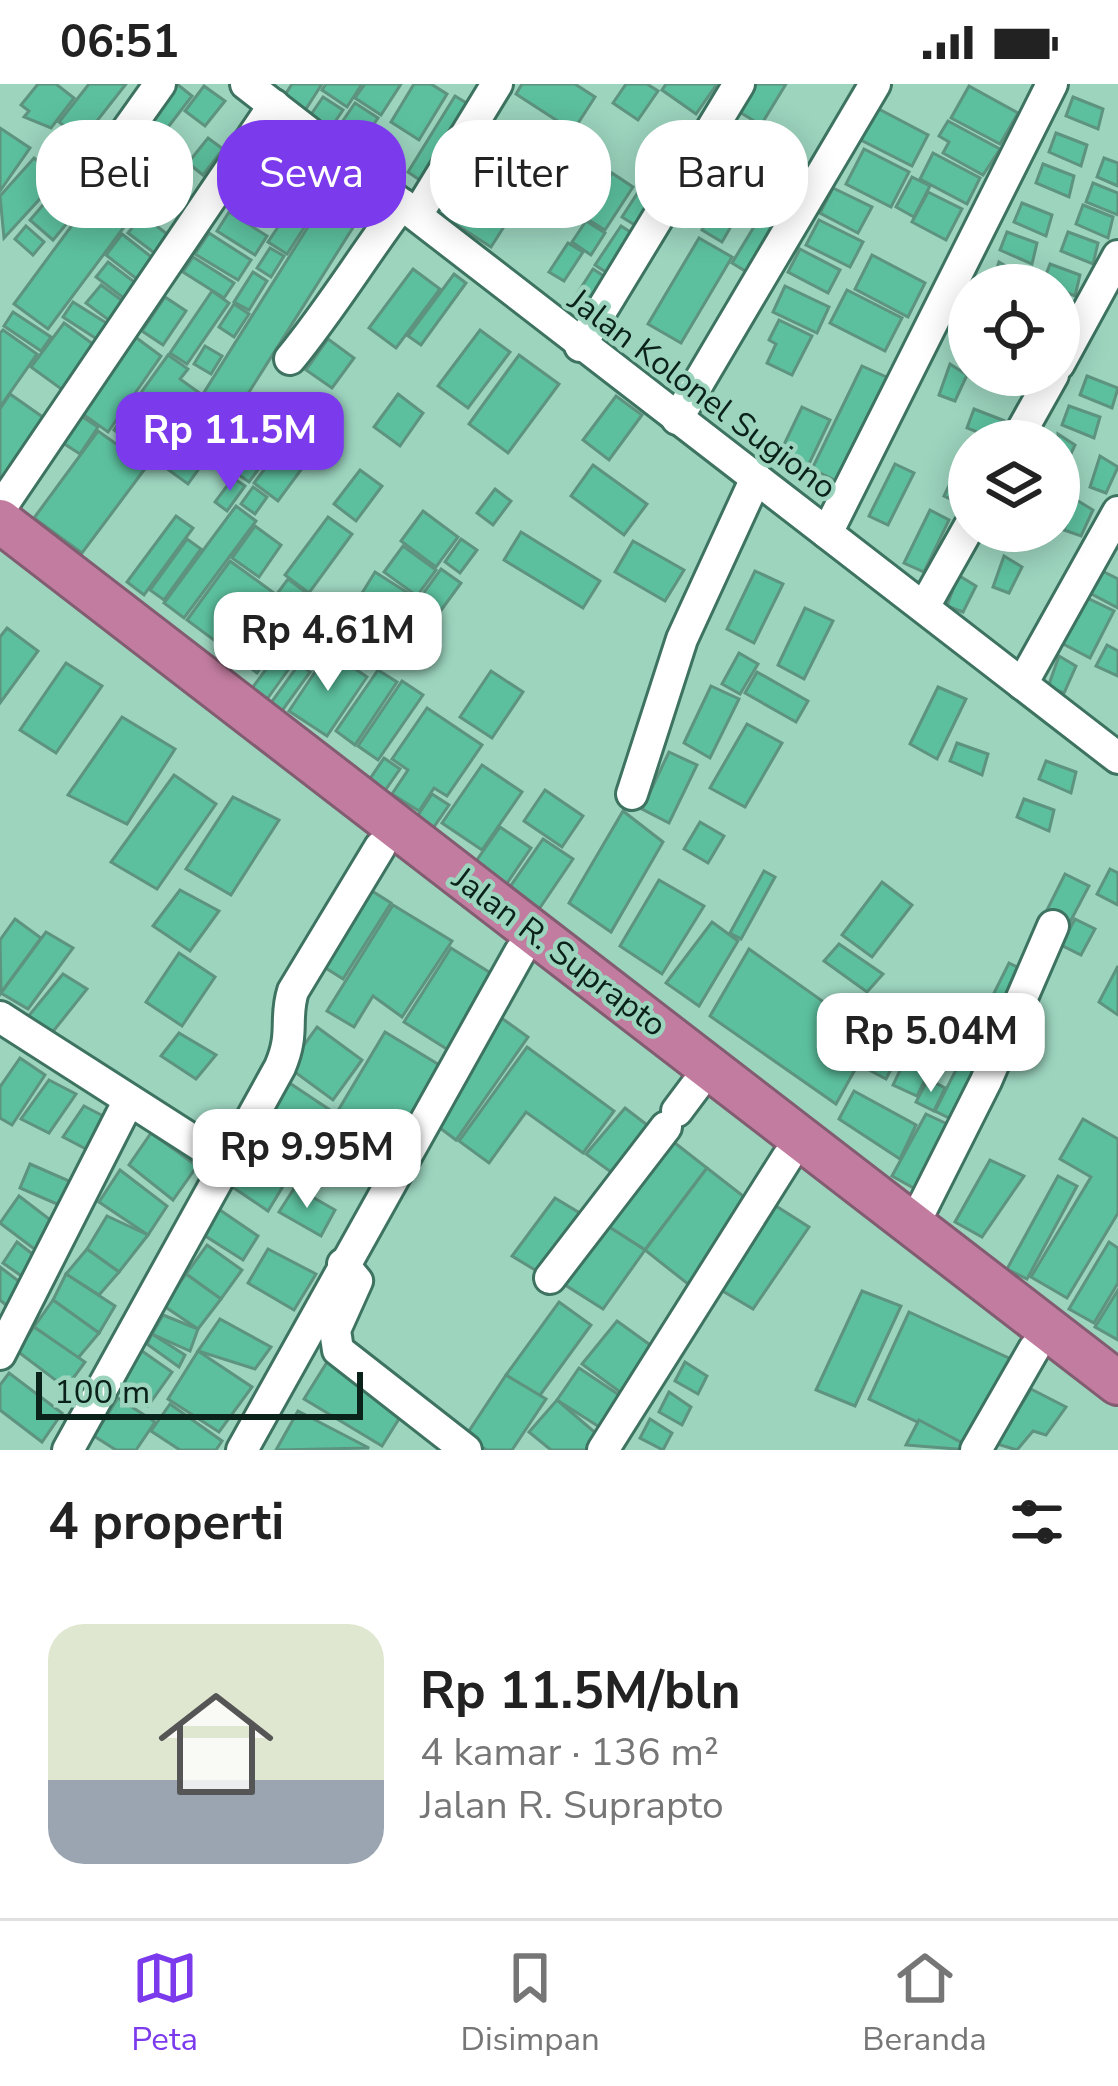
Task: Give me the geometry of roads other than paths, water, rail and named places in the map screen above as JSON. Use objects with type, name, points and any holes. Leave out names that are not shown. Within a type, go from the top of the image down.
[{"type":"highway","name":"Jalan R. Suprapto","points":[[0,521],[752,1115],[914,1224],[1116,1382]]},
{"type":"highway","name":"Jalan R. Suprapto","points":[[0,556],[520,952],[679,1108],[752,1115],[787,1158],[1034,1348],[1116,1382]]},
{"type":"street","points":[[134,120],[160,84]]},
{"type":"street","points":[[290,359],[340,299],[355,266],[409,210],[497,84]]},
{"type":"street","points":[[580,346],[739,84]]},
{"type":"street","points":[[677,419],[875,84]]},
{"type":"street","points":[[827,533],[1052,84]]},
{"type":"street","points":[[0,509],[264,93]]},
{"type":"street","name":"Jalan Kolonel Sugiono","points":[[264,93],[580,346],[1118,758]]},
{"type":"street","points":[[1080,326],[1118,256]]},
{"type":"street","points":[[632,794],[682,639],[756,478]]},
{"type":"street","points":[[1022,684],[1118,512]]},
{"type":"street","points":[[925,607],[955,552]]},
{"type":"street","points":[[68,1450],[292,1038],[293,991],[380,848]]},
{"type":"street","points":[[914,1224],[986,1081],[1053,926]]},
{"type":"street","points":[[242,1450],[520,952]]},
{"type":"street","points":[[0,1017],[228,1163]]},
{"type":"street","points":[[0,1354],[129,1100]]},
{"type":"street","points":[[550,1278],[679,1108]]},
{"type":"street","points":[[603,1450],[787,1158]]},
{"type":"street","points":[[344,1264],[357,1281],[335,1330],[338,1350],[466,1450]]},
{"type":"street","points":[[976,1450],[1034,1348]]}]
